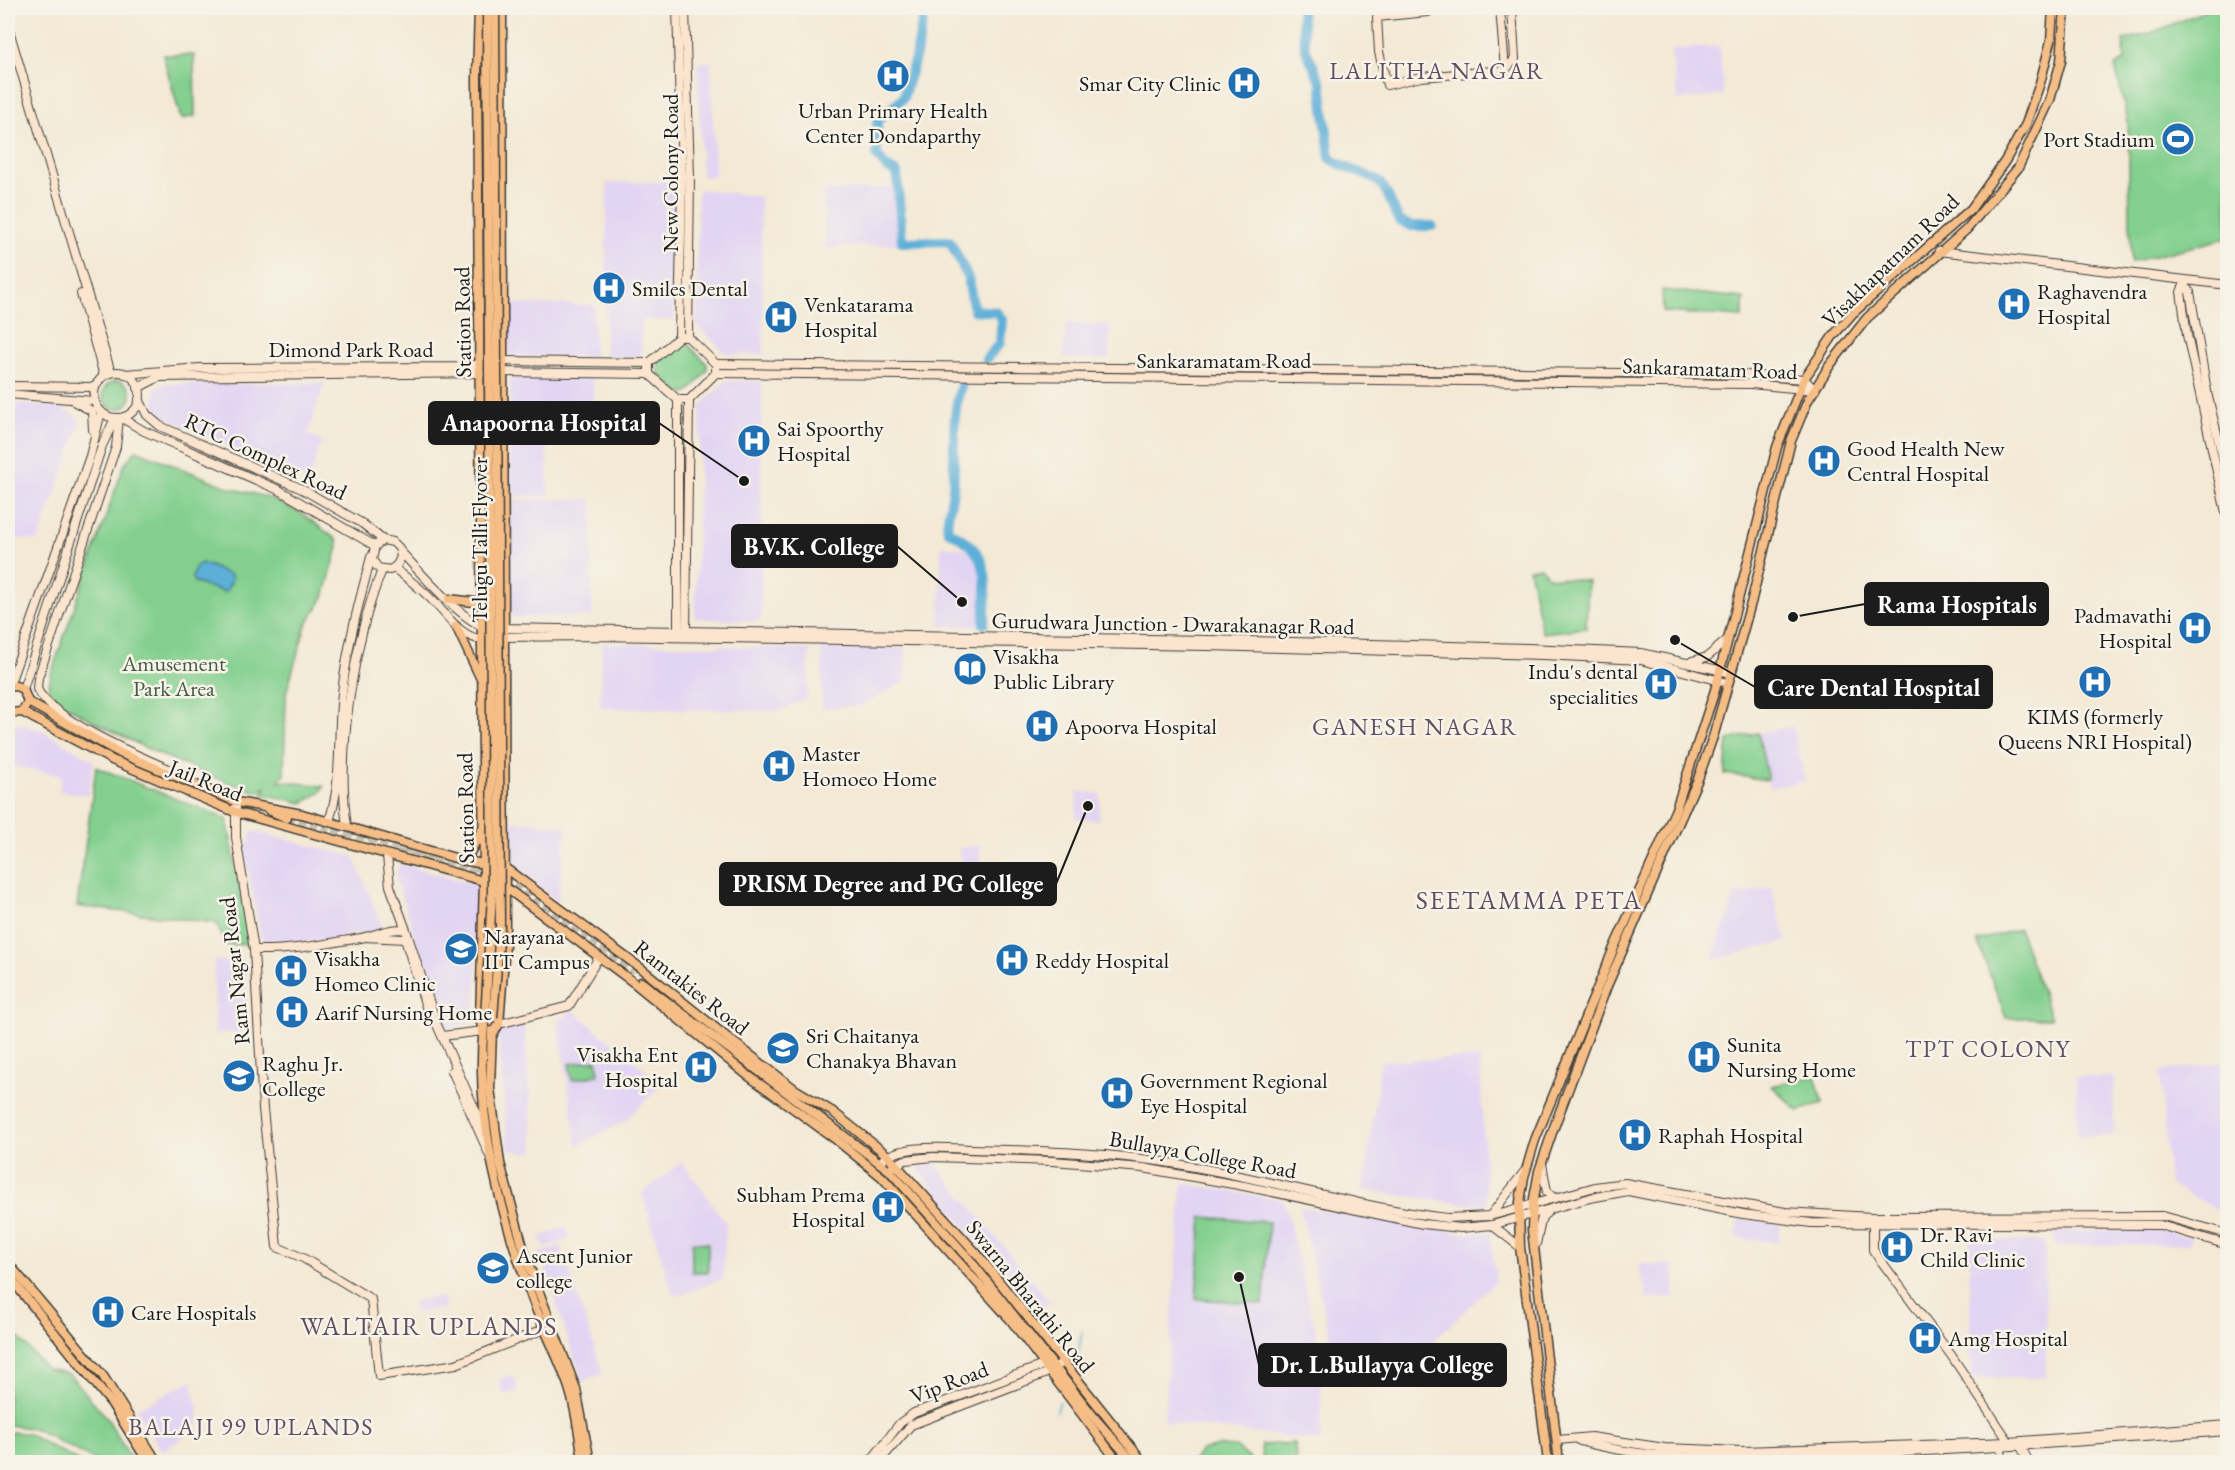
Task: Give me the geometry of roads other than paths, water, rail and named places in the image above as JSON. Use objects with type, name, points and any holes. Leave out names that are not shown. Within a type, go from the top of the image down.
[{"type":"main road","name":"Station Road","points":[[479,8],[477,89],[484,880],[480,1018],[483,1031]]},
{"type":"main road","name":"Telugu Talli Flyover","points":[[487,8],[492,895],[489,1018],[492,1036]]},
{"type":"main road","name":"Telugu Talli Flyover","points":[[483,1031],[489,1018],[500,928],[495,8]]},
{"type":"main road","points":[[502,8],[505,887],[502,995],[499,1024],[492,1036],[490,1088],[496,1161],[512,1240],[544,1329],[570,1390],[583,1462]]},
{"type":"main road","name":"New Colony Road","points":[[677,8],[682,177],[680,337]]},
{"type":"main road","name":"New Colony Road","points":[[685,8],[690,178],[688,337]]},
{"type":"main road","points":[[1428,8],[1428,12],[1377,17],[1379,52],[1387,85],[1421,77],[1505,70],[1515,59],[1512,8]]},
{"type":"main road","points":[[1500,8],[1505,70]]},
{"type":"main road","name":"Visakhapatnam Road","points":[[1548,1462],[1520,1247],[1520,1208],[1526,1169],[1534,1140],[1613,950],[1676,809],[1717,680],[1777,447],[1804,379],[1833,336],[1853,313],[1971,208],[2005,161],[2026,124],[2040,83],[2051,41],[2053,8]]},
{"type":"main road","points":[[1559,1462],[1534,1251],[1532,1214],[1542,1162],[1607,986],[1698,779],[1732,673],[1791,441],[1815,390],[1848,340],[1867,318],[1939,251],[1967,229],[2018,168],[2050,100],[2061,61],[2065,8]]},
{"type":"main road","points":[[8,27],[107,375]]},
{"type":"main road","points":[[8,43],[107,375]]},
{"type":"main road","points":[[1939,251],[2186,284],[2228,285]]},
{"type":"main road","points":[[2186,284],[2190,292],[2208,397],[2228,479]]},
{"type":"main road","points":[[2186,284],[2181,292],[2187,334],[2228,522]]},
{"type":"main road","points":[[682,634],[689,400],[716,373],[716,364],[688,337],[680,337],[649,363],[649,374],[678,400],[689,400]]},
{"type":"main road","name":"Dimond Park Road","points":[[138,388],[159,377],[649,363]]},
{"type":"main road","name":"Sankaramatam Road","points":[[716,364],[1732,374],[1804,379],[1815,390]]},
{"type":"main road","name":"Dimond Park Road","points":[[504,366],[649,374]]},
{"type":"main road","name":"Dimond Park Road","points":[[124,374],[200,368],[481,369]]},
{"type":"main road","name":"Sankaramatam Road","points":[[716,373],[1751,384],[1815,390]]},
{"type":"main road","points":[[8,713],[22,712],[28,702],[23,689],[95,469],[119,418],[134,411],[139,399],[138,388],[124,374],[107,375],[95,387],[94,401],[101,412],[119,418]]},
{"type":"main road","points":[[8,386],[95,387]]},
{"type":"main road","points":[[8,394],[94,401]]},
{"type":"main road","points":[[70,399],[92,411],[94,416],[90,456]]},
{"type":"main road","name":"RTC Complex Road","points":[[139,399],[147,415],[160,426],[302,489],[363,524],[383,540],[396,544],[401,552],[449,599],[463,617],[482,627]]},
{"type":"main road","points":[[678,400],[682,634]]},
{"type":"main road","points":[[23,689],[8,686],[90,456],[101,412]]},
{"type":"main road","points":[[119,418],[116,447],[38,678],[37,689],[48,706],[88,729],[130,752],[217,790],[233,800]]},
{"type":"main road","name":"RTC Complex Road","points":[[119,418],[304,503],[375,546]]},
{"type":"main road","points":[[329,821],[338,778],[344,676],[357,608],[371,555],[375,546],[383,540]]},
{"type":"main road","points":[[371,555],[374,564],[382,570],[394,568],[400,561],[401,552]]},
{"type":"main road","points":[[394,568],[434,602],[456,626],[481,640],[504,632]]},
{"type":"main road","points":[[347,826],[344,800],[350,694],[374,589],[382,570]]},
{"type":"main road","points":[[449,599],[482,603]]},
{"type":"main road","points":[[456,626],[482,680]]},
{"type":"main road","points":[[482,627],[504,632]]},
{"type":"main road","name":"Gurudwara Junction - Dwarakanagar Road","points":[[504,632],[1528,648],[1641,653],[1732,673]]},
{"type":"main road","name":"Gurudwara Junction - Dwarakanagar Road","points":[[682,634],[1543,655],[1641,660],[1728,683]]},
{"type":"main road","points":[[1684,661],[1707,657],[1727,640]]},
{"type":"main road","name":"Jail Road","points":[[28,702],[120,753],[233,800],[329,821],[462,860],[505,868]]},
{"type":"main road","name":"Jail Road","points":[[22,712],[112,760],[235,812],[505,887],[599,957],[640,984]]},
{"type":"main road","name":"Ram Nagar Road","points":[[233,800],[236,837],[254,950],[263,1109],[277,1247],[303,1258],[370,1299],[379,1376],[456,1364],[544,1329]]},
{"type":"main road","points":[[261,821],[287,820],[266,808]]},
{"type":"main road","points":[[462,860],[469,855],[483,822]]},
{"type":"main road","points":[[387,856],[390,886],[423,988],[489,1140],[526,1258],[576,1389],[591,1462]]},
{"type":"main road","name":"Ramtakies Road","points":[[505,868],[650,975],[796,1089],[834,1112],[887,1155]]},
{"type":"main road","points":[[254,950],[278,949],[406,930]]},
{"type":"main road","points":[[365,937],[405,939],[474,1126],[496,1161]]},
{"type":"main road","points":[[503,1023],[569,1006],[599,957]]},
{"type":"main road","points":[[650,975],[633,974],[640,984],[746,1074],[875,1170],[966,1267],[1053,1365],[1133,1462]]},
{"type":"main road","points":[[640,984],[880,1162],[892,1166]]},
{"type":"main road","points":[[442,1036],[483,1031],[482,1066],[489,1140]]},
{"type":"main road","name":"Bullayya College Road","points":[[887,1155],[898,1150],[953,1149],[1058,1151],[1126,1156],[1188,1166],[1432,1216],[1458,1218],[1490,1216],[1595,1186],[1628,1184],[1785,1212],[1872,1217],[2163,1216],[2228,1234]]},
{"type":"main road","points":[[880,1162],[887,1155]]},
{"type":"main road","name":"Swarna Bharathi Road","points":[[887,1155],[892,1166],[978,1255],[1031,1319],[1053,1365],[1143,1462]]},
{"type":"main road","name":"Bullayya College Road","points":[[892,1166],[949,1157],[1124,1166],[1244,1186],[1432,1226],[1468,1228],[1492,1225],[1628,1191],[1743,1214],[1811,1223],[2160,1225],[2228,1245]]},
{"type":"main road","points":[[1542,1162],[1547,1192],[1554,1198]]},
{"type":"main road","points":[[1490,1216],[1526,1169]]},
{"type":"main road","points":[[1534,1251],[1542,1217],[1552,1209]]},
{"type":"main road","points":[[1873,1224],[1873,1250],[1951,1356],[2009,1442],[2021,1447],[2029,1462]]},
{"type":"main road","points":[[1492,1225],[1520,1247]]},
{"type":"main road","points":[[8,1263],[114,1391],[157,1462]]},
{"type":"main road","points":[[8,1275],[112,1404],[148,1462]]},
{"type":"main road","points":[[1053,1365],[1118,1462]]},
{"type":"main road","name":"Vip Road","points":[[870,1462],[900,1423],[914,1413],[1053,1365]]},
{"type":"main road","name":"Vip Road","points":[[879,1462],[911,1425],[1053,1365]]},
{"type":"main road","points":[[1558,1440],[1591,1437],[1665,1448],[1743,1451],[2009,1442],[2228,1425]]},
{"type":"main road","points":[[1575,1439],[1661,1455],[1760,1458],[2021,1447],[2228,1431]]},
{"type":"main road","points":[[2001,1448],[2002,1462]]},
{"type":"water","points":[[202,563],[231,575],[232,579],[226,592],[195,583],[192,578],[196,566]]},
{"type":"waterway","points":[[925,8],[916,55],[903,98],[877,121],[877,156],[886,167],[897,173],[902,242],[950,241],[968,278],[974,310],[996,312],[1002,319],[1000,343],[986,359]]},
{"type":"waterway","points":[[1301,8],[1305,48],[1321,83],[1330,158],[1380,183],[1399,221],[1412,226],[1432,226]]},
{"type":"waterway","points":[[961,386],[956,412],[953,490],[947,526],[948,531],[963,539],[980,558],[986,581],[984,624]]},
{"type":"waterway","points":[[1076,1369],[1082,1331]]},
{"type":"waterway","points":[[1057,1412],[1059,1402]]},
{"type":"tunnel","points":[[287,818],[435,856]]},
{"type":"tunnel","points":[[398,852],[489,878]]},
{"type":"tunnel","points":[[459,863],[503,875],[634,972]]},
{"type":"place","name":"Urban Primary Health Center Dondaparthy","points":[[893,76]]},
{"type":"place","name":"Smar City Clinic","points":[[1244,83]]},
{"type":"place","name":"Port Stadium","points":[[2178,139]]},
{"type":"place","name":"Smiles Dental","points":[[609,288]]},
{"type":"place","name":"Raghavendra Hospital","points":[[2014,304]]},
{"type":"place","name":"Venkatarama Hospital","points":[[781,317]]},
{"type":"place","name":"Sai Spoorthy Hospital","points":[[754,441]]},
{"type":"place","name":"Good Health New Central Hospital","points":[[1824,461]]},
{"type":"place","name":"Anapoorna Hospital","points":[[744,481]]},
{"type":"place","name":"B.V.K. College","points":[[962,602]]},
{"type":"place","name":"Rama Hospitals","points":[[1793,617]]},
{"type":"place","name":"Padmavathi Hospital","points":[[2195,628]]},
{"type":"place","name":"Care Dental Hospital","points":[[1675,640]]},
{"type":"place","name":"Visakha Public Library","points":[[970,669]]},
{"type":"place","name":"KIMS (formerly Queens NRI Hospital)","points":[[2095,682]]},
{"type":"place","name":"Indu's dental specialities","points":[[1661,684]]},
{"type":"place","name":"Apoorva Hospital","points":[[1042,726]]},
{"type":"place","name":"Master Homoeo Home","points":[[779,766]]},
{"type":"place","name":"PRISM Degree and PG College","points":[[1088,806]]},
{"type":"place","name":"Narayana IIT Campus","points":[[461,949]]},
{"type":"place","name":"Reddy Hospital","points":[[1012,960]]},
{"type":"place","name":"Visakha Homeo Clinic","points":[[291,971]]},
{"type":"place","name":"Aarif Nursing Home","points":[[292,1012]]},
{"type":"place","name":"Sri Chaitanya Chanakya Bhavan","points":[[783,1048]]},
{"type":"place","name":"Sunita Nursing Home","points":[[1704,1057]]},
{"type":"place","name":"Visakha Ent Hospital","points":[[701,1067]]},
{"type":"place","name":"Raghu Jr. College","points":[[239,1076]]},
{"type":"place","name":"Government Regional Eye Hospital","points":[[1117,1093]]},
{"type":"place","name":"Raphah Hospital","points":[[1635,1135]]},
{"type":"place","name":"Subham Prema Hospital","points":[[888,1207]]},
{"type":"place","name":"Dr. Ravi Child Clinic","points":[[1897,1247]]},
{"type":"place","name":"Ascent Junior college","points":[[493,1268]]},
{"type":"place","name":"Dr. L.Bullayya College","points":[[1239,1277]]},
{"type":"place","name":"Care Hospitals","points":[[108,1312]]},
{"type":"place","name":"Amg Hospital","points":[[1925,1338]]},
{"type":"district","name":"LALITHA NAGAR","points":[[1437,71]]},
{"type":"district","name":"GANESH NAGAR","points":[[1415,727]]},
{"type":"district","name":"SEETAMMA PETA","points":[[1529,900]]},
{"type":"district","name":"TPT COLONY","points":[[1988,1049]]},
{"type":"district","name":"WALTAIR UPLANDS","points":[[429,1326]]},
{"type":"district","name":"BALAJI 99 UPLANDS","points":[[251,1427]]},
{"type":"park label","name":"Amusement Park Area","points":[[174,676]]}]
